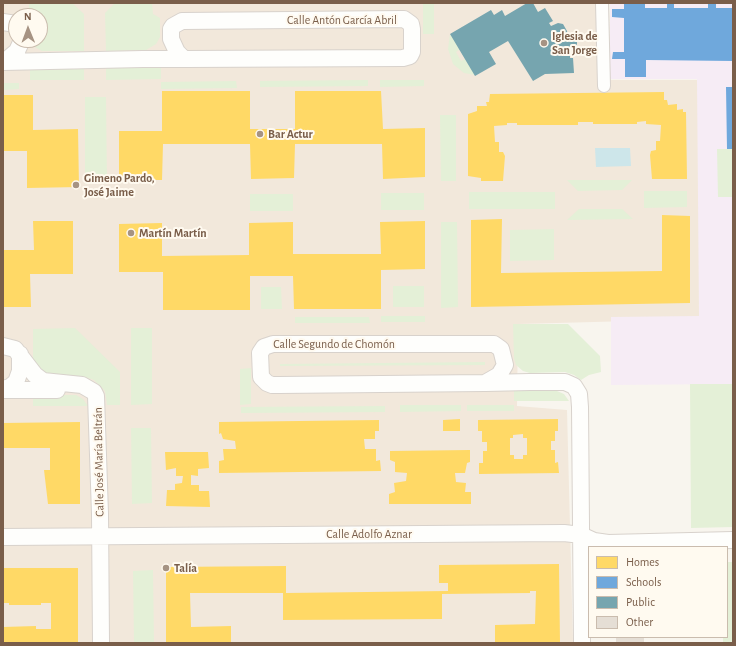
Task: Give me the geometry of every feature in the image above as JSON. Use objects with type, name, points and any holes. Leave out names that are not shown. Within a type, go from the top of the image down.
[{"type":"street","points":[[602,3],[604,86]]},
{"type":"street","name":"Calle Antón García Abril","points":[[4,62],[143,59],[407,57],[412,52],[412,29],[411,24],[404,19],[188,21],[176,23],[171,29],[170,39],[158,51],[143,59]]},
{"type":"street","points":[[170,39],[177,52],[184,59]]},
{"type":"street","name":"Calle Antón García Abril","points":[[4,62],[18,48]]},
{"type":"street","name":"Calle Antón García Abril","points":[[27,48],[42,61]]},
{"type":"street","name":"Calle Segundo de Chomón","points":[[505,364],[501,348],[494,344],[273,344],[264,347],[260,354],[261,377],[263,381],[272,385],[565,382],[574,386],[579,394],[582,643]]},
{"type":"street","name":"Calle José María Beltrán","points":[[3,346],[11,346],[20,354],[35,375],[43,381],[82,385],[91,390],[96,396],[101,643]]},
{"type":"street","name":"Calle José María Beltrán","points":[[3,390],[10,388],[16,382],[20,371],[20,354]]},
{"type":"street","points":[[485,383],[499,375],[505,364],[530,382]]},
{"type":"street","name":"Calle José María Beltrán","points":[[3,390],[91,390]]},
{"type":"street","name":"Calle Adolfo Aznar","points":[[3,537],[556,533],[581,535],[594,541],[608,542],[733,540]]},
{"type":"shaded area","points":[[3,3],[609,3],[610,80],[706,80],[708,319],[518,324],[517,406],[567,410],[573,643],[3,643]]},
{"type":"shaded area","points":[[610,3],[733,3],[733,384],[611,385],[611,317],[699,316],[697,79],[610,79]]},
{"type":"green space","points":[[29,3],[72,3],[84,14],[84,51],[42,51],[37,48],[48,48],[48,8],[29,8]]},
{"type":"green space","points":[[115,3],[152,3],[153,14],[160,18],[160,37],[156,44],[146,50],[106,51],[105,13]]},
{"type":"green space","points":[[423,3],[434,3],[434,34],[423,34]]},
{"type":"green space","points":[[450,34],[460,49],[456,52],[461,61],[465,59],[475,75],[464,73],[453,64],[448,49]]},
{"type":"green space","points":[[106,68],[161,68],[161,79],[106,80]]},
{"type":"green space","points":[[30,69],[84,69],[84,80],[30,80]]},
{"type":"green space","points":[[368,80],[368,86],[260,87],[260,81]]},
{"type":"green space","points":[[380,80],[424,80],[424,86],[380,87]]},
{"type":"green space","points":[[236,81],[237,88],[161,89],[161,82]]},
{"type":"green space","points":[[3,83],[19,83],[19,89],[3,90]]},
{"type":"green space","points":[[85,97],[106,97],[107,184],[85,184]]},
{"type":"green space","points":[[440,115],[456,115],[456,181],[441,181]]},
{"type":"green space","points":[[717,149],[733,149],[733,197],[718,197]]},
{"type":"green space","points":[[567,180],[632,180],[622,190],[578,191]]},
{"type":"green space","points":[[644,191],[687,191],[687,207],[644,208]]},
{"type":"green space","points":[[469,192],[555,192],[555,209],[469,209]]},
{"type":"green space","points":[[381,193],[424,193],[424,210],[381,210]]},
{"type":"green space","points":[[250,194],[293,194],[293,211],[250,211]]},
{"type":"green space","points":[[579,209],[622,209],[633,219],[567,220]]},
{"type":"green space","points":[[441,222],[457,222],[458,307],[441,308]]},
{"type":"green space","points":[[554,229],[554,260],[510,261],[510,230]]},
{"type":"green space","points":[[393,286],[424,286],[424,307],[393,307]]},
{"type":"green space","points":[[261,287],[281,287],[282,309],[261,309]]},
{"type":"green space","points":[[381,316],[425,316],[425,322],[381,322]]},
{"type":"green space","points":[[295,317],[369,317],[370,323],[295,323]]},
{"type":"green space","points":[[513,324],[568,324],[600,356],[601,372],[589,375],[581,380],[574,375],[565,372],[530,373],[523,371],[516,365],[514,358]]},
{"type":"green space","points":[[75,328],[120,372],[120,405],[107,405],[105,391],[94,380],[85,377],[47,377],[33,363],[33,329]]},
{"type":"green space","points":[[131,328],[152,328],[152,404],[131,405]]},
{"type":"green space","points":[[485,362],[485,365],[280,366],[280,364]]},
{"type":"green space","points":[[251,368],[251,404],[240,405],[240,369]]},
{"type":"green space","points":[[690,384],[733,384],[733,527],[691,528]]},
{"type":"green space","points":[[514,391],[557,391],[564,394],[569,401],[514,401]]},
{"type":"green space","points":[[33,395],[76,395],[83,399],[88,406],[33,406]]},
{"type":"green space","points":[[400,405],[461,405],[461,411],[400,412]]},
{"type":"green space","points":[[467,405],[514,405],[514,411],[467,411]]},
{"type":"green space","points":[[385,406],[385,412],[241,413],[241,407]]},
{"type":"green space","points":[[131,428],[151,428],[152,503],[132,504]]},
{"type":"green space","points":[[728,562],[733,562],[733,643],[723,643],[723,638],[728,638]]},
{"type":"green space","points":[[153,570],[154,643],[134,643],[133,571]]},
{"type":"water","points":[[595,148],[630,148],[631,166],[596,167]]},
{"type":"building: Homes","points":[[162,91],[250,91],[250,129],[295,129],[295,91],[381,91],[383,129],[425,128],[425,177],[383,179],[382,144],[295,144],[294,178],[251,179],[250,144],[163,144],[162,180],[119,180],[119,131],[162,131]]},
{"type":"building: Homes","points":[[664,92],[664,100],[667,100],[668,105],[677,104],[677,110],[683,109],[683,112],[686,112],[687,179],[652,179],[650,155],[651,151],[656,150],[656,141],[660,141],[661,125],[646,124],[646,121],[637,122],[637,124],[593,124],[593,122],[578,122],[578,125],[517,125],[517,123],[507,123],[507,125],[494,126],[495,142],[499,142],[499,152],[503,152],[505,156],[503,181],[481,181],[481,178],[468,176],[468,114],[477,111],[477,106],[487,106],[486,102],[489,102],[490,94]]},
{"type":"building: Homes","points":[[3,95],[33,95],[33,130],[78,129],[79,187],[27,188],[27,151],[3,151]]},
{"type":"building: Homes","points":[[662,215],[690,216],[690,303],[471,307],[471,220],[502,219],[501,273],[662,271]]},
{"type":"building: Homes","points":[[33,221],[73,221],[73,274],[30,274],[31,307],[3,307],[3,250],[34,250]]},
{"type":"building: Homes","points":[[425,221],[425,269],[381,270],[381,309],[294,309],[293,276],[250,276],[250,310],[163,310],[163,272],[119,272],[119,224],[162,223],[162,256],[249,255],[249,223],[293,222],[293,254],[381,254],[380,222]]},
{"type":"building: Homes","points":[[460,419],[460,431],[443,431],[443,420]]},
{"type":"building: Homes","points":[[558,419],[558,431],[555,431],[555,441],[551,441],[551,450],[555,450],[555,463],[558,462],[559,473],[479,474],[479,463],[483,463],[483,451],[487,451],[487,442],[482,442],[482,431],[478,431],[478,420]],"holes":[[[523,434],[523,438],[527,438],[527,455],[523,455],[523,459],[514,459],[514,455],[510,455],[510,438],[513,438],[513,435]]]},
{"type":"building: Homes","points":[[379,420],[379,431],[375,431],[375,439],[364,439],[365,449],[376,449],[376,461],[380,460],[381,471],[219,473],[219,461],[224,460],[223,449],[236,449],[235,441],[223,439],[221,433],[219,434],[219,422]]},
{"type":"building: Homes","points":[[80,422],[80,504],[48,504],[44,470],[50,470],[50,448],[3,448],[3,423]]},
{"type":"building: Homes","points":[[470,450],[470,462],[467,463],[465,473],[455,473],[456,482],[466,483],[465,492],[471,492],[471,504],[389,504],[389,494],[395,492],[394,483],[406,481],[407,473],[395,472],[395,462],[390,460],[390,451]]},
{"type":"building: Homes","points":[[165,452],[208,452],[209,468],[198,469],[198,476],[191,475],[191,485],[199,485],[199,491],[209,491],[210,507],[166,506],[167,490],[175,490],[175,484],[182,483],[183,476],[176,476],[176,468],[166,470]]},
{"type":"building: Homes","points":[[559,564],[560,643],[495,643],[495,625],[535,624],[536,591],[530,591],[530,593],[442,594],[442,619],[283,620],[283,593],[190,593],[191,627],[231,626],[231,643],[166,643],[166,567],[286,566],[286,593],[448,591],[448,583],[439,583],[439,565]]},
{"type":"building: Homes","points":[[3,568],[78,568],[78,643],[3,643],[3,627],[36,626],[36,629],[51,629],[51,603],[41,603],[41,605],[9,605],[9,603],[3,603]]},
{"type":"building: Schools","points":[[624,3],[645,3],[645,8],[667,8],[667,3],[674,3],[674,8],[708,8],[708,3],[716,3],[716,8],[733,8],[733,61],[646,60],[646,77],[625,77],[625,59],[612,59],[613,52],[624,52],[624,18],[612,17],[612,9],[624,9]]},
{"type":"building: Schools","points":[[726,87],[733,87],[733,149],[727,149]]},
{"type":"building: Public","name":"Iglesia de San Jorge","points":[[527,3],[533,3],[538,12],[545,8],[553,21],[549,23],[551,26],[558,23],[563,24],[568,36],[577,38],[577,45],[570,47],[570,58],[573,58],[574,73],[545,74],[533,81],[508,41],[489,52],[496,64],[475,76],[450,34],[491,10],[494,15],[502,10],[505,16]]},
{"type":"building: Other","points":[[616,638],[644,638],[644,643],[616,643]]},
{"type":"place","name":"Iglesia de San Jorge","points":[[544,43]]},
{"type":"place","name":"Bar Actur","points":[[260,134]]},
{"type":"place","name":"Gimeno Pardo, José Jaime","points":[[76,185]]},
{"type":"place","name":"Martín Martín","points":[[131,233]]},
{"type":"place","name":"Talía","points":[[166,568]]}]
